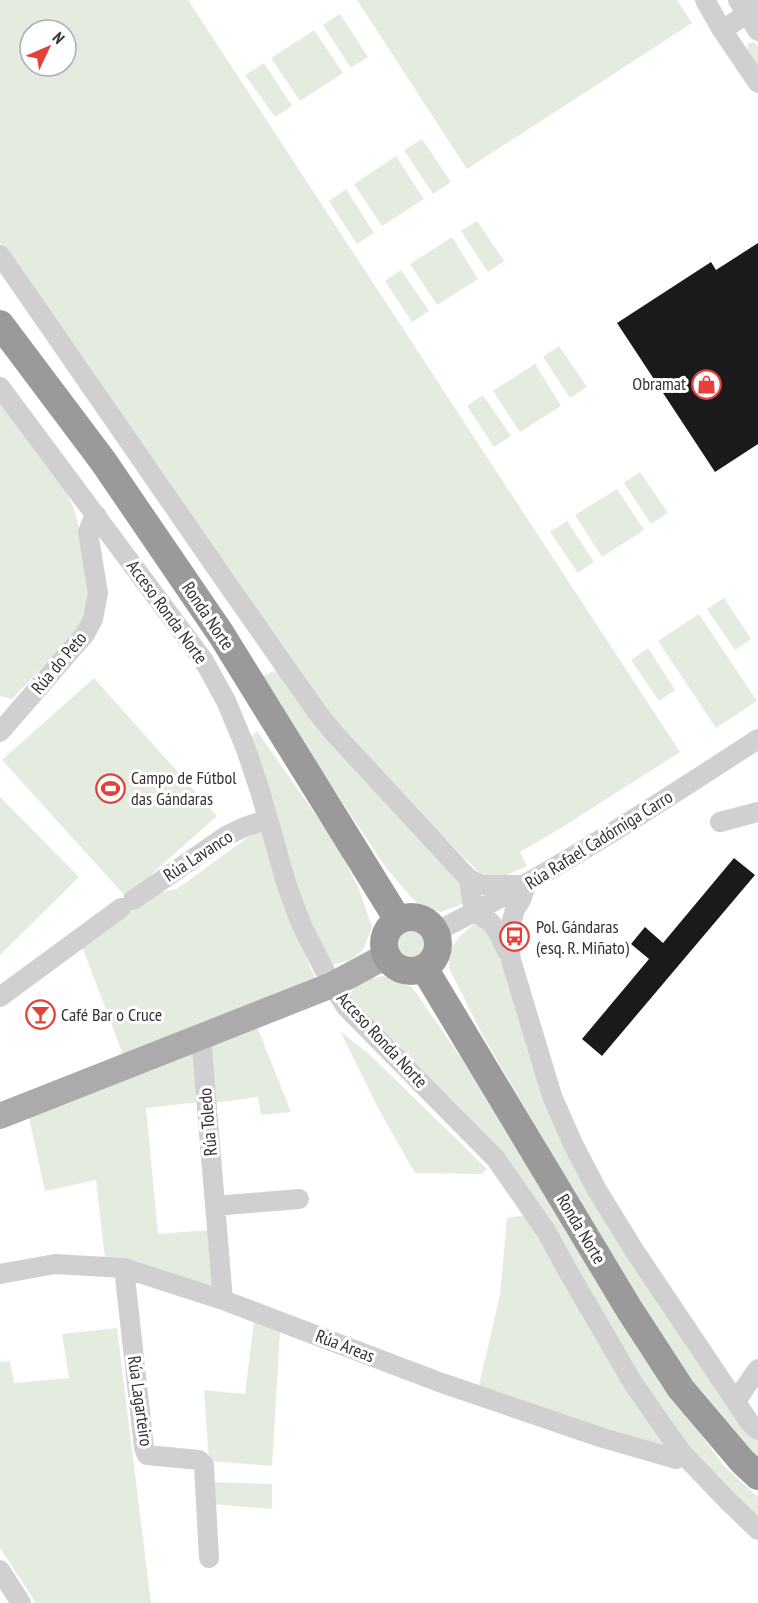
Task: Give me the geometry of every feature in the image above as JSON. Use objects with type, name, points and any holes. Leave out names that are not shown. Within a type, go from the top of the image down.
[{"type":"highway","name":"Ronda Norte","points":[[0,324],[102,462],[221,634],[398,920]]},
{"type":"highway","points":[[415,917],[430,925],[435,932],[437,948],[435,956],[424,968],[406,971],[391,963],[386,956],[384,939],[387,931],[398,920],[415,917]]},
{"type":"highway","name":"Ronda Norte","points":[[424,968],[629,1310],[681,1389],[742,1461],[758,1476]]},
{"type":"main road","points":[[0,1116],[332,985],[386,956]]},
{"type":"street","points":[[705,0],[722,30],[758,83]]},
{"type":"street","points":[[722,30],[750,13]]},
{"type":"street","points":[[0,255],[317,712],[468,878],[481,885],[526,885],[515,909],[508,936],[511,960]]},
{"type":"street","name":"Acceso Ronda Norte","points":[[0,387],[204,661],[226,701],[246,749],[287,886],[302,926],[332,985],[346,1007],[496,1159],[546,1231],[633,1383],[683,1454],[758,1530]]},
{"type":"street","name":"Rúa do Peto","points":[[0,732],[85,634],[93,619],[98,594],[88,532],[97,516]]},
{"type":"street","name":"Rúa Rafael Cadórniga Carro","points":[[435,932],[526,885],[758,739]]},
{"type":"street","points":[[720,822],[758,812]]},
{"type":"street","name":"Rúa Lavanco","points":[[0,997],[127,904],[226,836],[268,819]]},
{"type":"street","points":[[468,878],[472,888],[472,905],[475,912],[496,929],[511,960],[552,1096],[597,1190],[634,1250],[750,1423],[758,1430]]},
{"type":"street","name":"Rúa Toledo","points":[[201,1037],[223,1300]]},
{"type":"street","points":[[215,1206],[299,1199]]},
{"type":"street","name":"Rúa Areas","points":[[0,1274],[55,1264],[124,1268],[223,1300],[439,1382],[603,1438],[676,1459],[683,1454]]},
{"type":"street","name":"Rúa Lagarteiro","points":[[124,1268],[144,1448],[147,1455],[199,1460],[204,1465],[209,1557]]},
{"type":"street","points":[[736,1401],[758,1369]]},
{"type":"street","points":[[0,1570],[20,1603]]},
{"type":"shaded area","points":[[0,0],[188,0],[680,752],[520,852],[527,866],[502,877],[484,877],[383,778],[342,733],[0,243]]},
{"type":"shaded area","points":[[357,0],[677,0],[692,23],[467,169]]},
{"type":"shaded area","points":[[340,14],[368,57],[351,68],[323,25]]},
{"type":"shaded area","points":[[314,30],[343,73],[300,101],[271,58]]},
{"type":"shaded area","points":[[754,42],[758,47],[758,66],[747,50],[748,44]]},
{"type":"shaded area","points":[[264,63],[292,106],[275,117],[245,75]]},
{"type":"shaded area","points":[[422,139],[451,182],[433,194],[404,150]]},
{"type":"shaded area","points":[[396,156],[424,199],[382,226],[354,184]]},
{"type":"shaded area","points":[[346,189],[374,233],[357,244],[329,201]]},
{"type":"shaded area","points":[[477,221],[504,261],[488,272],[461,231]]},
{"type":"shaded area","points":[[452,237],[478,279],[437,305],[410,264]]},
{"type":"shaded area","points":[[401,270],[429,311],[412,322],[385,281]]},
{"type":"shaded area","points":[[559,346],[587,387],[570,398],[543,357]]},
{"type":"shaded area","points":[[535,364],[561,406],[520,432],[493,391]]},
{"type":"shaded area","points":[[483,395],[511,436],[494,447],[467,406]]},
{"type":"shaded area","points":[[0,401],[63,483],[75,512],[91,584],[86,610],[74,634],[12,699],[0,696]]},
{"type":"shaded area","points":[[640,472],[668,513],[651,524],[624,483]]},
{"type":"shaded area","points":[[617,489],[644,530],[602,557],[575,515]]},
{"type":"shaded area","points":[[567,521],[594,562],[578,573],[550,532]]},
{"type":"shaded area","points":[[724,598],[751,639],[735,650],[707,609]]},
{"type":"shaded area","points":[[699,614],[757,701],[716,728],[658,641]]},
{"type":"shaded area","points":[[648,648],[675,690],[659,701],[631,660]]},
{"type":"shaded area","points":[[277,670],[363,779],[459,877],[469,892],[462,904],[441,912],[419,906],[386,868],[262,676]]},
{"type":"shaded area","name":"Campo de Fútbol das Gándaras","points":[[94,678],[217,816],[126,897],[2,760]]},
{"type":"shaded area","points":[[257,731],[338,847],[359,889],[372,927],[363,950],[351,960],[332,965],[315,941],[249,738]]},
{"type":"shaded area","points":[[0,797],[79,877],[0,955]]},
{"type":"shaded area","points":[[259,829],[264,833],[316,980],[125,1060],[81,944],[151,894],[177,889]]},
{"type":"shaded area","points":[[475,923],[496,934],[545,1101],[718,1393],[758,1439],[758,1457],[692,1383],[604,1243],[483,1036],[449,968],[450,950],[459,937]]},
{"type":"shaded area","points":[[411,928],[422,933],[427,944],[422,955],[411,960],[400,955],[395,944],[400,933]]},
{"type":"shaded area","points":[[383,976],[412,987],[466,1065],[639,1351],[724,1466],[758,1497],[758,1521],[715,1480],[660,1411],[561,1245],[350,1001],[356,985],[365,980]]},
{"type":"shaded area","points":[[256,1024],[291,1112],[261,1115],[258,1097],[214,1103],[208,1042]]},
{"type":"shaded area","points":[[340,1031],[368,1053],[487,1169],[481,1174],[415,1173],[379,1110]]},
{"type":"shaded area","points":[[196,1052],[199,1102],[146,1108],[158,1234],[210,1230],[215,1286],[207,1287],[129,1259],[105,1259],[96,1180],[45,1191],[28,1114]]},
{"type":"shaded area","points":[[526,1215],[668,1444],[667,1450],[479,1385],[500,1295],[507,1218]]},
{"type":"shaded area","points":[[254,1322],[280,1332],[272,1466],[209,1461],[204,1390],[245,1394]]},
{"type":"shaded area","points":[[117,1328],[151,1603],[36,1603],[0,1548],[0,1362],[10,1361],[14,1383],[69,1378],[62,1334]]},
{"type":"shaded area","points":[[210,1482],[272,1484],[272,1509],[211,1504]]},
{"type":"building","name":"Obramat","points":[[758,243],[758,444],[715,472],[617,323],[711,262],[716,270]]},
{"type":"building","points":[[734,858],[755,875],[602,1056],[582,1039],[649,959],[631,944],[645,927],[663,943]]},
{"type":"place","name":"Obramat","points":[[707,384]]},
{"type":"place","name":"Campo de Fútbol das Gándaras","points":[[110,788]]},
{"type":"place","name":"Pol. Gándaras (esq. R. Miñato)","points":[[515,937]]},
{"type":"place","name":"Café Bar o Cruce","points":[[40,1015]]}]
